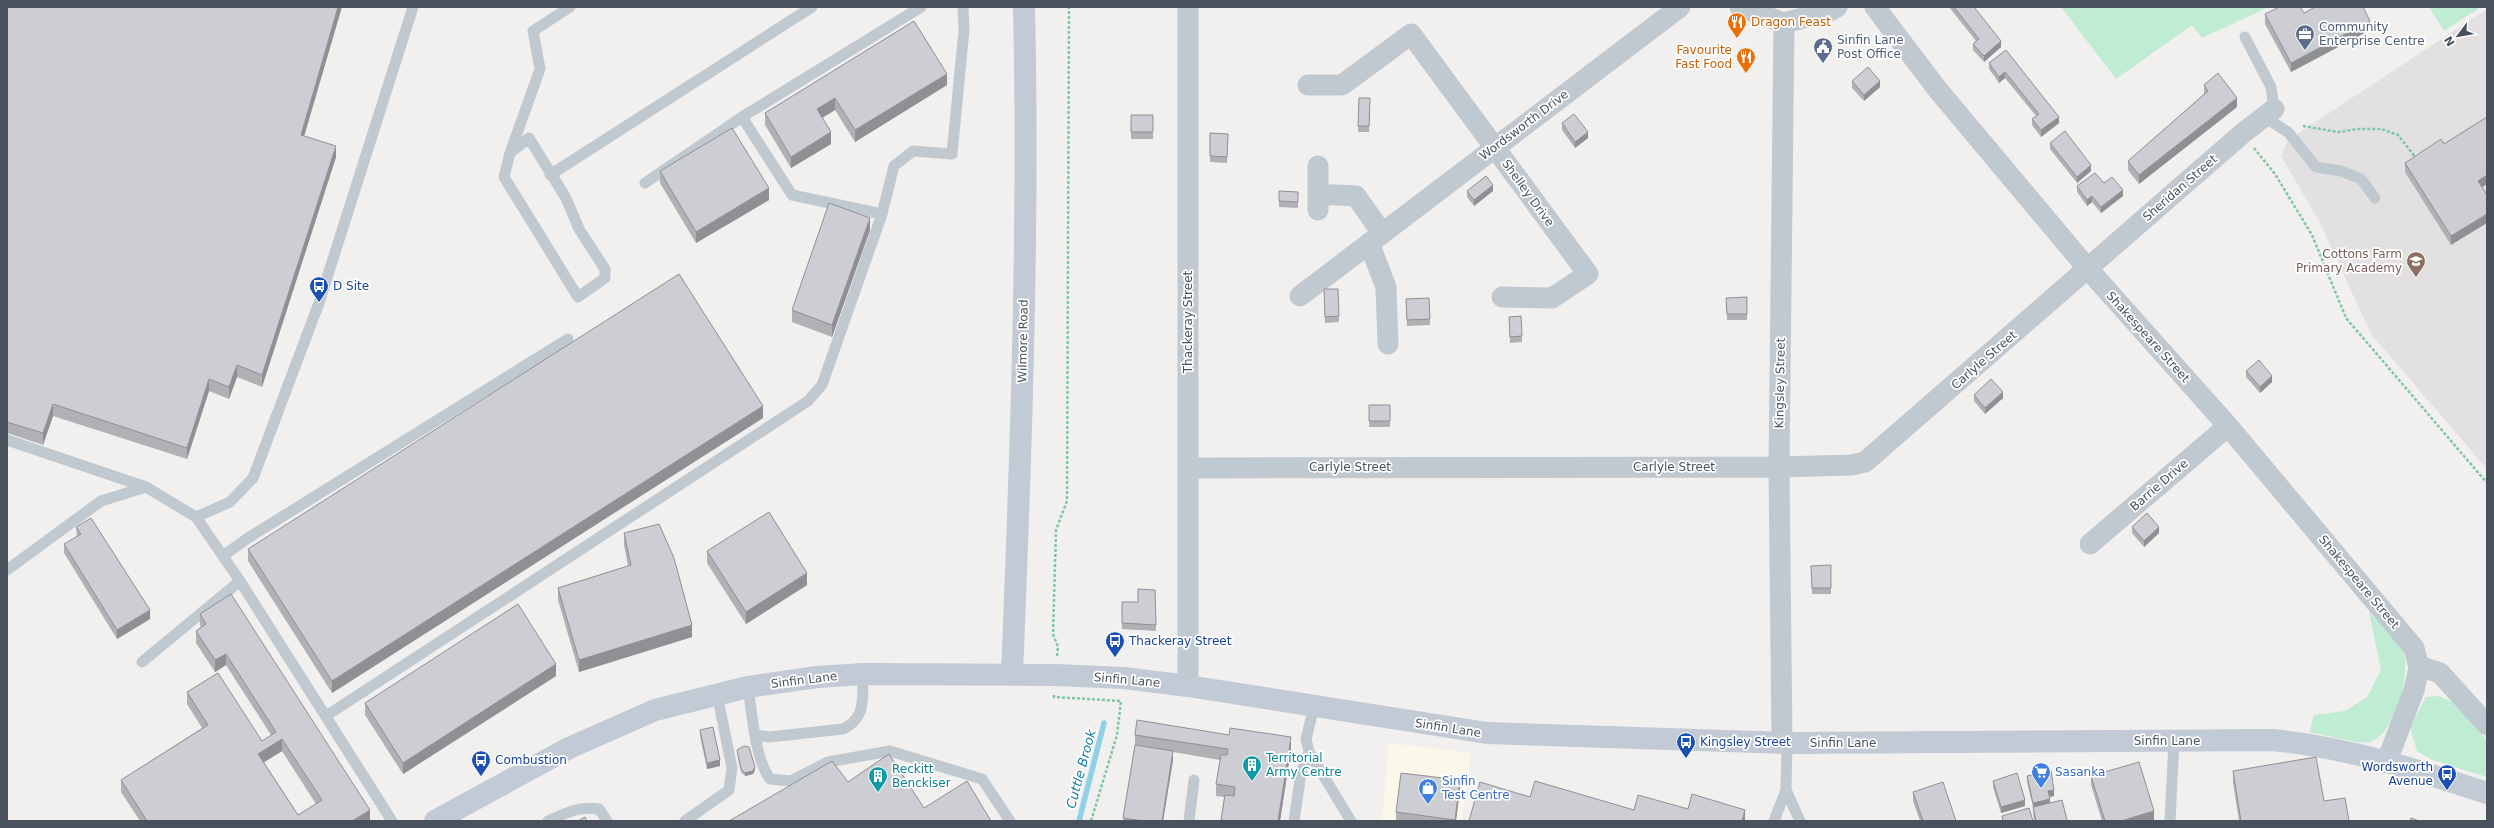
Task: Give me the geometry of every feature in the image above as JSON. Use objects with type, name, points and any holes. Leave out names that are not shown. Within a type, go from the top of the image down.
[{"type":"street","name":"Wilmore Road","points":[[1012,674],[1022,411],[1026,94],[1024,7]]},
{"type":"street","name":"Thackeray Street","points":[[1188,7],[1188,686]]},
{"type":"street","name":"Wordsworth Drive","points":[[1300,296],[1680,7]]},
{"type":"street","points":[[1740,7],[1784,22],[1830,12],[1837,7]]},
{"type":"street","name":"Shakespeare Street","points":[[1875,7],[1938,90],[2088,269],[2228,426],[2414,648],[2419,666],[2414,690],[2387,761]]},
{"type":"street","name":"Kingsley Street","points":[[1784,22],[1779,467],[1785,743]]},
{"type":"street","name":"Shelley Drive","points":[[1308,85],[1342,85],[1411,34],[1588,274],[1552,298],[1502,297]]},
{"type":"street","name":"Sheridan Street","points":[[2088,269],[2243,133],[2269,113]]},
{"type":"street","points":[[1318,166],[1318,202],[1356,196],[1376,238],[1386,287],[1388,344]]},
{"type":"street","name":"Carlyle Street","points":[[1188,468],[1779,467],[1851,465],[1865,462],[2088,269]]},
{"type":"street","name":"Barrie Drive","points":[[2090,544],[2228,426]]},
{"type":"street","points":[[2419,666],[2440,673],[2487,725]]},
{"type":"street","name":"Sinfin Lane","points":[[435,821],[569,748],[648,713],[748,687],[817,677],[863,674],[1056,674],[1124,678],[1188,686],[1487,734],[1785,743],[2273,740],[2320,745],[2387,761],[2487,793]]},
{"type":"lane","points":[[196,517],[230,502],[253,478],[319,303],[413,7]]},
{"type":"lane","points":[[510,153],[529,138],[550,175],[566,198],[579,229],[605,270],[605,278],[578,297],[504,177],[510,153],[540,69],[533,31],[570,7]]},
{"type":"lane","points":[[550,175],[812,7]]},
{"type":"lane","points":[[645,183],[742,117],[921,7]]},
{"type":"lane","points":[[326,716],[808,401],[822,384],[882,214],[894,166],[914,151],[952,154],[964,30],[963,7]]},
{"type":"lane","points":[[2245,37],[2271,87],[2269,113],[2288,132],[2316,167],[2341,171],[2361,179],[2375,198]]},
{"type":"lane","points":[[742,117],[792,195],[882,214]]},
{"type":"lane","points":[[223,556],[248,538],[568,339]]},
{"type":"lane","points":[[7,440],[146,487],[196,517],[240,581],[392,821]]},
{"type":"lane","points":[[7,570],[101,500],[146,487]]},
{"type":"lane","points":[[142,662],[240,581]]},
{"type":"lane","points":[[756,735],[769,737],[843,729],[852,724],[858,718],[862,706],[863,674]]},
{"type":"lane","points":[[748,687],[756,735],[765,772],[770,779],[791,782],[828,762],[890,751],[982,779],[1010,821]]},
{"type":"lane","points":[[685,821],[729,790],[732,768],[717,694]]},
{"type":"lane","points":[[1314,707],[1306,740],[1309,752],[1351,821]]},
{"type":"lane","points":[[2170,821],[2174,740]]},
{"type":"lane","points":[[1774,821],[1786,790],[1785,743]]},
{"type":"lane","points":[[1294,821],[1301,773],[1309,752]]},
{"type":"lane","points":[[1189,821],[1194,780]]},
{"type":"lane","points":[[1786,790],[1800,821]]},
{"type":"lane","points":[[548,821],[574,809],[586,807],[599,809],[607,821]]},
{"type":"path","points":[[1069,7],[1067,501],[1056,530],[1054,634],[1058,647],[1054,698],[1121,701],[1117,735],[1091,821]]},
{"type":"path","points":[[2298,125],[2338,132],[2358,129],[2381,129],[2398,135],[2416,158]]},
{"type":"path","points":[[2243,133],[2275,174],[2312,235],[2346,318],[2487,483]]},
{"type":"shaded area","name":"Cottons Farm Primary Academy","points":[[2487,9],[2487,469],[2371,334],[2319,221],[2281,156],[2288,140]]},
{"type":"shaded area","points":[[1389,743],[1471,753],[1462,821],[1382,821]]},
{"type":"green space","points":[[2061,7],[2269,7],[2202,38],[2192,25],[2116,79]]},
{"type":"green space","points":[[2429,7],[2481,7],[2444,31]]},
{"type":"green space","points":[[2369,612],[2400,644],[2405,658],[2403,686],[2394,715],[2387,728],[2378,737],[2365,743],[2309,732],[2314,715],[2345,711],[2367,697],[2381,670]]},
{"type":"green space","points":[[2439,696],[2452,702],[2487,740],[2487,777],[2432,760],[2417,751],[2410,728],[2426,697]]},
{"type":"building","points":[[7,7],[338,7],[301,135],[336,146],[262,375],[237,365],[229,387],[209,379],[187,448],[53,404],[43,433],[7,422]]},
{"type":"building","points":[[1954,7],[1974,7],[2001,41],[1984,56],[1973,44],[1979,39]]},
{"type":"building","name":"Community Enterprise Centre","points":[[2279,7],[2300,7],[2304,13],[2315,7],[2363,7],[2370,21],[2291,63],[2265,14]]},
{"type":"building","points":[[914,21],[947,74],[855,130],[835,98],[817,109],[831,132],[791,157],[765,113]]},
{"type":"building","points":[[2006,50],[2059,117],[2041,130],[2032,119],[2039,114],[2005,72],[1999,77],[1989,63]]},
{"type":"building","points":[[1868,67],[1880,81],[1864,95],[1852,81]]},
{"type":"building","points":[[2218,73],[2237,98],[2139,175],[2128,161],[2208,91],[2204,85]]},
{"type":"building","points":[[1359,98],[1370,98],[1369,126],[1358,126]]},
{"type":"building","points":[[1574,114],[1588,132],[1575,142],[1562,123]]},
{"type":"building","points":[[1131,115],[1153,115],[1153,132],[1131,132]]},
{"type":"building","points":[[2487,117],[2487,175],[2478,181],[2487,195],[2487,214],[2451,236],[2405,163],[2441,139],[2444,144]]},
{"type":"building","points":[[732,128],[769,188],[696,232],[660,171]]},
{"type":"building","points":[[2065,131],[2091,165],[2077,177],[2050,143]]},
{"type":"building","points":[[1210,133],[1228,134],[1227,157],[1210,156]]},
{"type":"building","points":[[2095,173],[2104,183],[2112,177],[2123,190],[2101,207],[2092,196],[2087,200],[2077,186]]},
{"type":"building","points":[[1486,176],[1493,185],[1474,200],[1467,191]]},
{"type":"building","points":[[1279,191],[1298,192],[1298,202],[1279,201]]},
{"type":"building","points":[[829,203],[870,218],[832,325],[792,310]]},
{"type":"building","points":[[679,274],[763,406],[332,681],[248,549]]},
{"type":"building","points":[[1324,289],[1338,289],[1339,316],[1325,317]]},
{"type":"building","points":[[1747,297],[1747,314],[1727,314],[1726,298]]},
{"type":"building","points":[[1429,298],[1430,319],[1407,320],[1406,299]]},
{"type":"building","points":[[1521,316],[1522,336],[1510,337],[1509,317]]},
{"type":"building","points":[[2259,360],[2272,376],[2260,387],[2246,371]]},
{"type":"building","points":[[1991,379],[2003,392],[1985,408],[1974,395]]},
{"type":"building","points":[[1369,405],[1390,405],[1390,421],[1369,421]]},
{"type":"building","points":[[769,512],[807,573],[746,612],[707,551]]},
{"type":"building","points":[[2147,513],[2159,527],[2144,541],[2132,527]]},
{"type":"building","points":[[91,518],[150,610],[117,630],[64,544],[81,534],[76,527]]},
{"type":"building","points":[[659,524],[674,558],[692,625],[579,660],[558,588],[631,565],[624,533]]},
{"type":"building","points":[[1831,565],[1831,588],[1812,588],[1811,566]]},
{"type":"building","points":[[1138,589],[1155,590],[1156,625],[1122,623],[1122,602],[1138,602]]},
{"type":"building","points":[[231,594],[370,810],[352,821],[147,821],[121,780],[208,725],[187,692],[218,673],[262,741],[276,732],[226,654],[215,660],[196,631],[206,624],[200,614]],"holes":[[[282,739],[322,800],[298,815],[258,754]]]},
{"type":"building","points":[[518,604],[556,664],[403,763],[365,703]]},
{"type":"building","name":"Territorial Army Centre","points":[[1137,720],[1229,735],[1230,728],[1291,737],[1278,821],[1221,820],[1225,795],[1234,796],[1235,787],[1216,784],[1221,755],[1227,755],[1228,749],[1135,735]]},
{"type":"building","points":[[713,727],[720,760],[707,763],[700,730]]},
{"type":"building","points":[[1135,745],[1173,751],[1162,821],[1144,821],[1123,818]]},
{"type":"building","points":[[744,746],[749,747],[755,767],[753,771],[745,773],[741,769],[737,750]]},
{"type":"building","name":"Reckitt Benckiser","points":[[889,754],[924,808],[967,781],[991,821],[729,821],[832,761],[848,782]]},
{"type":"building","points":[[2316,757],[2324,801],[2345,798],[2349,821],[2241,821],[2233,771]]},
{"type":"building","points":[[2139,762],[2154,811],[2121,821],[2105,821],[2091,776]]},
{"type":"building","name":"Sasanka","points":[[2051,771],[2054,790],[2048,791],[2050,799],[2033,803],[2027,776]]},
{"type":"building","name":"Sinfin Test Centre","points":[[1401,773],[1460,780],[1455,820],[1396,812]]},
{"type":"building","points":[[2017,773],[2025,800],[2001,807],[1993,781]]},
{"type":"building","points":[[1535,781],[1634,810],[1638,795],[1688,809],[1692,794],[1745,810],[1742,821],[1469,821],[1480,782],[1530,797]]},
{"type":"building","points":[[1943,782],[1956,821],[1923,821],[1913,792]]},
{"type":"building","points":[[2062,800],[2067,820],[2036,821],[2033,807]]},
{"type":"building","points":[[2029,808],[2033,821],[2003,821],[2002,816]]},
{"type":"building","points":[[585,817],[587,821],[578,821]]},
{"type":"building","points":[[2411,818],[2419,821],[2410,821]]},
{"type":"waterway","name":"Cuttle Brook","points":[[1079,821],[1104,723]]},
{"type":"place","name":"Dragon Feast","points":[[1737,39]]},
{"type":"place","name":"Community Enterprise Centre","points":[[2305,51]]},
{"type":"place","name":"Sinfin Lane Post Office","points":[[1823,64]]},
{"type":"place","name":"Favourite Fast Food","points":[[1746,74]]},
{"type":"place","name":"Cottons Farm Primary Academy","points":[[2416,278]]},
{"type":"place","name":"D Site","points":[[319,303]]},
{"type":"place","name":"Thackeray Street","points":[[1115,658]]},
{"type":"place","name":"Kingsley Street","points":[[1686,759]]},
{"type":"place","name":"Combustion","points":[[481,777]]},
{"type":"place","name":"Territorial Army Centre","points":[[1252,782]]},
{"type":"place","name":"Sasanka","points":[[2041,789]]},
{"type":"place","name":"Wordsworth Avenue","points":[[2447,791]]},
{"type":"place","name":"Reckitt Benckiser","points":[[878,793]]},
{"type":"place","name":"Sinfin Test Centre","points":[[1428,805]]}]
